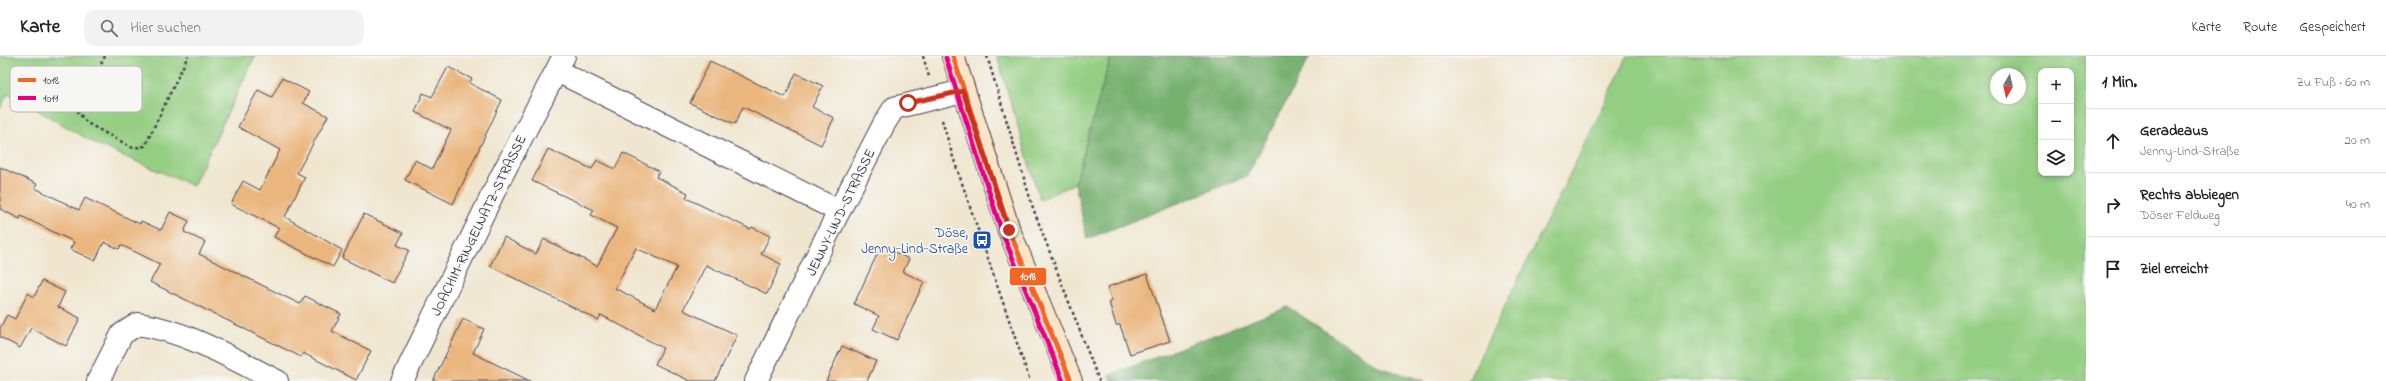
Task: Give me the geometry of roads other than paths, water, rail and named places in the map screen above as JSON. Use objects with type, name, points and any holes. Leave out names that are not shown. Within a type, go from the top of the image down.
[{"type":"street","points":[[953,56],[963,91],[1009,230],[1071,381]]},
{"type":"street","name":"JOACHIM-RINGELNATZ-STRASSE","points":[[402,381],[501,178],[560,63],[839,211]]},
{"type":"street","name":"JENNY-LIND-STRASSE","points":[[756,381],[839,211],[884,124],[894,108],[963,91]]},
{"type":"street","points":[[98,381],[122,334],[138,324],[161,327],[277,381]]},
{"type":"place","name":"Döse, Jenny-Lind-Straße","points":[[982,240]]}]
